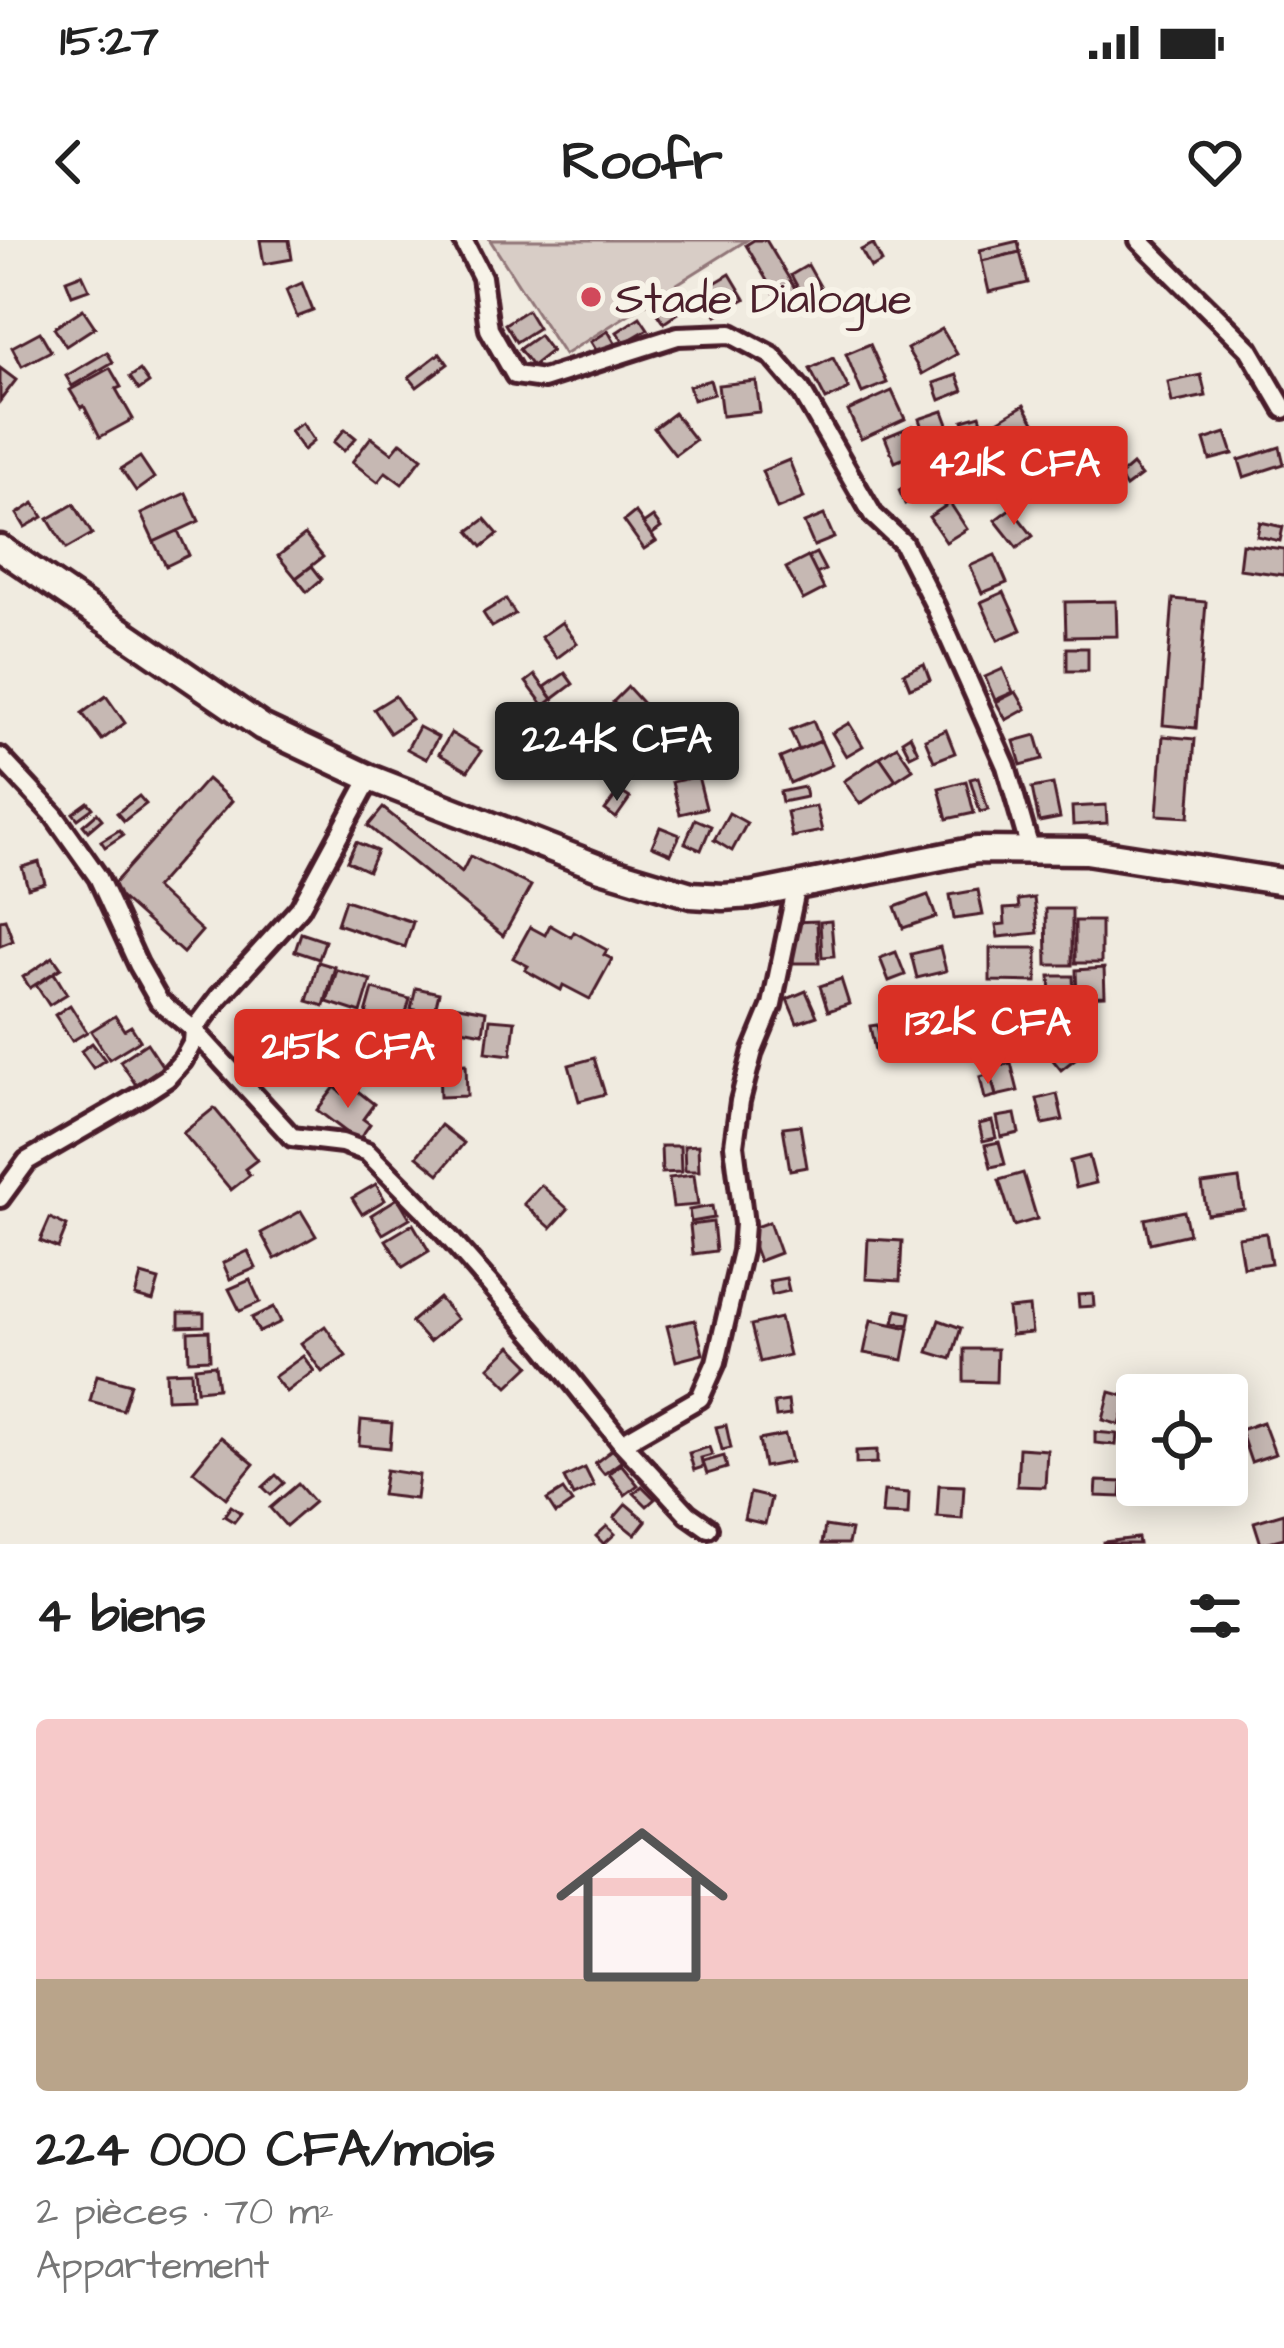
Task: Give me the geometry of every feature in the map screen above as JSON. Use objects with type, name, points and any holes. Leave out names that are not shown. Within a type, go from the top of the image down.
[{"type":"main road","points":[[0,548],[262,727],[370,778],[601,868],[691,896],[752,895],[976,850],[1086,851],[1284,882]]},
{"type":"street","points":[[463,240],[482,277],[489,329],[515,375],[543,379],[678,336],[731,334],[772,356],[801,390],[873,515],[903,543],[1006,766],[1030,849]]},
{"type":"street","points":[[1139,240],[1250,349],[1284,409]]},
{"type":"street","points":[[0,758],[53,815],[98,877],[160,1000],[194,1030],[292,1137],[342,1143],[367,1152],[439,1225],[622,1443],[688,1514],[708,1528]]},
{"type":"street","points":[[0,1198],[27,1161],[167,1078],[183,1060],[194,1030],[220,996],[300,908],[370,778]]},
{"type":"street","points":[[622,1443],[700,1398],[716,1362],[742,1251],[744,1224],[734,1145],[740,1101],[772,1005],[797,885]]},
{"type":"shaded area","name":"Stade Dialogue","points":[[490,240],[747,240],[564,355]]},
{"type":"building","points":[[260,240],[289,240],[292,259],[264,264]]},
{"type":"building","points":[[766,240],[796,290],[779,301],[746,245]]},
{"type":"building","points":[[1018,241],[1020,252],[982,261],[980,250]]},
{"type":"building","points":[[873,244],[882,262],[871,268],[861,250]]},
{"type":"building","points":[[1020,252],[1028,283],[989,292],[982,261]]},
{"type":"building","points":[[808,265],[821,288],[803,297],[791,275]]},
{"type":"building","points":[[82,274],[89,289],[72,295],[66,280]]},
{"type":"building","points":[[730,274],[745,299],[717,315],[703,290]]},
{"type":"building","points":[[302,283],[313,311],[297,317],[286,290]]},
{"type":"building","points":[[677,292],[687,307],[664,323],[654,308]]},
{"type":"building","points":[[862,292],[867,303],[851,309],[847,298]]},
{"type":"building","points":[[83,309],[95,327],[66,346],[54,328]]},
{"type":"building","points":[[527,310],[538,328],[516,342],[505,324]]},
{"type":"building","points":[[640,317],[648,329],[624,343],[617,332]]},
{"type":"building","points":[[942,329],[957,354],[922,374],[907,349]]},
{"type":"building","points":[[608,331],[615,343],[598,353],[591,342]]},
{"type":"building","points":[[40,332],[51,351],[22,366],[12,347]]},
{"type":"building","points":[[539,335],[551,351],[532,366],[519,349]]},
{"type":"building","points":[[870,344],[887,383],[862,393],[846,354]]},
{"type":"building","points":[[107,352],[113,362],[72,386],[66,376]]},
{"type":"building","points":[[440,353],[448,364],[417,387],[409,377]]},
{"type":"building","points":[[833,358],[849,389],[826,400],[810,369]]},
{"type":"building","points":[[0,368],[16,380],[0,401]]},
{"type":"building","points":[[110,368],[133,419],[100,437],[70,390]]},
{"type":"building","points":[[140,370],[149,383],[139,390],[130,377]]},
{"type":"building","points":[[957,375],[963,391],[940,400],[934,383]]},
{"type":"building","points":[[1201,375],[1206,396],[1172,403],[1168,382]]},
{"type":"building","points":[[710,380],[714,394],[693,400],[689,386]]},
{"type":"building","points":[[756,381],[760,412],[722,416],[718,385]]},
{"type":"building","points":[[892,391],[905,419],[861,439],[848,411]]},
{"type":"building","points":[[1024,405],[1037,427],[1007,445],[994,423]]},
{"type":"building","points":[[943,411],[952,452],[932,458],[919,419]]},
{"type":"building","points":[[674,413],[695,440],[675,455],[654,428]]},
{"type":"building","points":[[980,415],[989,445],[971,450],[963,420]]},
{"type":"building","points":[[302,423],[314,441],[303,450],[290,431]]},
{"type":"building","points":[[912,426],[922,451],[895,462],[885,437]]},
{"type":"building","points":[[345,429],[356,438],[344,451],[334,442]]},
{"type":"building","points":[[1226,433],[1233,454],[1210,460],[1204,440]]},
{"type":"building","points":[[371,437],[392,453],[401,442],[422,458],[402,484],[386,472],[378,482],[352,462]]},
{"type":"building","points":[[1280,447],[1284,464],[1244,477],[1239,460]]},
{"type":"building","points":[[140,457],[154,478],[136,491],[121,469]]},
{"type":"building","points":[[789,460],[804,498],[777,509],[762,471]]},
{"type":"building","points":[[1132,465],[1141,476],[1126,487],[1119,476]]},
{"type":"building","points":[[914,483],[920,497],[905,504],[899,490]]},
{"type":"building","points":[[186,493],[199,521],[154,542],[141,514]]},
{"type":"building","points":[[34,503],[43,517],[25,527],[17,514]]},
{"type":"building","points":[[950,503],[967,529],[946,542],[929,517]]},
{"type":"building","points":[[74,504],[92,534],[66,549],[48,519]]},
{"type":"building","points":[[1011,508],[1033,536],[1017,548],[995,520]]},
{"type":"building","points":[[635,512],[656,541],[644,549],[624,521]]},
{"type":"building","points":[[824,515],[834,538],[814,546],[804,523]]},
{"type":"building","points":[[653,517],[661,528],[651,535],[643,524]]},
{"type":"building","points":[[485,519],[498,534],[482,547],[469,531]]},
{"type":"building","points":[[1260,522],[1283,527],[1280,541],[1257,536]]},
{"type":"building","points":[[178,531],[189,555],[166,566],[154,542]]},
{"type":"building","points":[[305,535],[323,557],[296,578],[278,556]]},
{"type":"building","points":[[1242,544],[1284,549],[1284,575],[1239,569]]},
{"type":"building","points":[[816,553],[825,570],[816,574],[808,557]]},
{"type":"building","points":[[995,555],[1007,583],[982,593],[970,566]]},
{"type":"building","points":[[808,557],[824,589],[803,600],[786,568]]},
{"type":"building","points":[[312,566],[322,579],[307,592],[296,578]]},
{"type":"building","points":[[1004,592],[1021,630],[998,640],[981,602]]},
{"type":"building","points":[[506,599],[515,614],[492,627],[483,613]]},
{"type":"building","points":[[1173,599],[1206,602],[1196,728],[1163,725]]},
{"type":"building","points":[[1116,601],[1117,636],[1066,637],[1065,602]]},
{"type":"building","points":[[562,622],[577,643],[557,658],[541,637]]},
{"type":"building","points":[[1067,648],[1088,648],[1088,671],[1067,671]]},
{"type":"building","points":[[924,664],[930,680],[910,688],[904,673]]},
{"type":"building","points":[[1003,669],[1013,692],[995,700],[985,677]]},
{"type":"building","points":[[565,673],[573,684],[553,699],[545,687]]},
{"type":"building","points":[[535,675],[553,699],[544,706],[526,682]]},
{"type":"building","points":[[628,687],[648,709],[633,723],[613,702]]},
{"type":"building","points":[[1016,692],[1026,709],[1006,720],[996,702]]},
{"type":"building","points":[[106,696],[125,723],[102,740],[82,713]]},
{"type":"building","points":[[395,696],[411,719],[390,733],[374,709]]},
{"type":"building","points":[[813,721],[821,741],[799,750],[790,730]]},
{"type":"building","points":[[849,723],[863,746],[846,756],[832,733]]},
{"type":"building","points":[[419,727],[438,737],[426,759],[407,749]]},
{"type":"building","points":[[946,730],[955,753],[934,761],[925,739]]},
{"type":"building","points":[[451,733],[481,751],[468,771],[439,754]]},
{"type":"building","points":[[910,735],[918,752],[910,756],[902,740]]},
{"type":"building","points":[[1036,735],[1043,759],[1021,765],[1014,741]]},
{"type":"building","points":[[1163,736],[1195,739],[1189,817],[1157,815]]},
{"type":"building","points":[[821,741],[832,765],[790,783],[780,758]]},
{"type":"building","points":[[897,746],[913,769],[896,780],[880,757]]},
{"type":"building","points":[[880,757],[896,780],[860,804],[844,781]]},
{"type":"building","points":[[698,776],[706,808],[680,814],[672,782]]},
{"type":"building","points":[[978,777],[988,810],[980,812],[970,779]]},
{"type":"building","points":[[207,779],[232,801],[155,888],[202,931],[183,953],[110,888]]},
{"type":"building","points":[[966,781],[974,813],[947,819],[939,788]]},
{"type":"building","points":[[1053,784],[1060,818],[1039,822],[1032,788]]},
{"type":"building","points":[[804,787],[806,797],[782,802],[780,792]]},
{"type":"building","points":[[619,791],[630,798],[616,818],[605,810]]},
{"type":"building","points":[[139,796],[146,804],[124,821],[117,813]]},
{"type":"building","points":[[88,802],[93,808],[78,819],[73,813]]},
{"type":"building","points":[[1106,805],[1107,823],[1073,825],[1072,807]]},
{"type":"building","points":[[816,806],[822,831],[792,837],[787,812]]},
{"type":"building","points":[[383,808],[462,872],[470,856],[531,886],[503,936],[368,826]]},
{"type":"building","points":[[97,813],[102,819],[88,831],[83,825]]},
{"type":"building","points":[[729,813],[747,823],[732,851],[714,840]]},
{"type":"building","points":[[695,819],[711,826],[701,850],[685,843]]},
{"type":"building","points":[[660,827],[680,835],[671,854],[652,846]]},
{"type":"building","points":[[119,830],[123,835],[105,847],[101,841]]},
{"type":"building","points":[[356,842],[377,851],[368,871],[347,861]]},
{"type":"building","points":[[39,862],[45,883],[28,888],[22,867]]},
{"type":"building","points":[[978,890],[983,915],[954,919],[950,895]]},
{"type":"building","points":[[928,895],[936,917],[903,928],[895,907]]},
{"type":"building","points":[[1034,898],[1038,933],[998,937],[996,925],[1005,924],[1004,909],[1019,908],[1018,900]]},
{"type":"building","points":[[345,900],[413,922],[405,947],[337,924]]},
{"type":"building","points":[[1046,909],[1072,909],[1072,965],[1047,965]]},
{"type":"building","points":[[5,919],[13,941],[0,946],[0,920]]},
{"type":"building","points":[[817,921],[819,963],[793,963],[793,922]]},
{"type":"building","points":[[831,921],[834,956],[822,957],[820,922]]},
{"type":"building","points":[[1075,921],[1101,921],[1101,963],[1075,963]]},
{"type":"building","points":[[550,925],[607,950],[604,955],[612,959],[590,999],[563,985],[561,990],[513,958],[530,927],[545,935]]},
{"type":"building","points":[[301,933],[325,941],[319,959],[295,951]]},
{"type":"building","points":[[940,947],[946,971],[917,978],[911,954]]},
{"type":"building","points":[[990,948],[1037,948],[1037,982],[990,981]]},
{"type":"building","points":[[896,952],[905,975],[889,981],[880,958]]},
{"type":"building","points":[[53,957],[61,968],[30,988],[23,977]]},
{"type":"building","points":[[318,962],[335,967],[324,1006],[307,1001]]},
{"type":"building","points":[[1104,968],[1105,996],[1077,997],[1076,970]]},
{"type":"building","points":[[337,970],[371,980],[361,1013],[327,1002]]},
{"type":"building","points":[[54,973],[67,994],[49,1005],[36,985]]},
{"type":"building","points":[[1050,976],[1073,976],[1074,997],[1051,997]]},
{"type":"building","points":[[841,979],[849,1004],[828,1011],[820,986]]},
{"type":"building","points":[[416,988],[439,993],[434,1014],[411,1009]]},
{"type":"building","points":[[373,989],[410,999],[403,1024],[366,1014]]},
{"type":"building","points":[[806,991],[817,1016],[797,1023],[787,999]]},
{"type":"building","points":[[1028,1003],[1033,1016],[1011,1025],[1005,1012]]},
{"type":"building","points":[[70,1005],[87,1032],[72,1041],[55,1015]]},
{"type":"building","points":[[454,1005],[486,1011],[483,1033],[451,1027]]},
{"type":"building","points":[[992,1008],[1009,1047],[977,1061],[967,1040],[985,1032],[977,1014]]},
{"type":"building","points":[[936,1012],[939,1028],[928,1030],[925,1014]]},
{"type":"building","points":[[115,1016],[124,1030],[131,1026],[140,1040],[109,1059],[91,1031]]},
{"type":"building","points":[[490,1019],[515,1021],[511,1055],[486,1052]]},
{"type":"building","points":[[877,1025],[882,1049],[875,1051],[870,1026]]},
{"type":"building","points":[[1077,1025],[1093,1045],[1061,1070],[1044,1049]]},
{"type":"building","points":[[92,1043],[105,1060],[93,1068],[81,1051]]},
{"type":"building","points":[[147,1043],[163,1067],[136,1085],[120,1061]]},
{"type":"building","points":[[594,1058],[605,1094],[579,1101],[569,1065]]},
{"type":"building","points":[[1011,1063],[1018,1091],[996,1096],[989,1068]]},
{"type":"building","points":[[466,1064],[467,1096],[440,1097],[439,1065]]},
{"type":"building","points":[[990,1074],[996,1096],[985,1099],[980,1077]]},
{"type":"building","points":[[349,1084],[374,1104],[363,1119],[370,1124],[358,1141],[317,1110],[335,1087],[342,1093]]},
{"type":"building","points":[[1057,1094],[1063,1120],[1043,1124],[1037,1099]]},
{"type":"building","points":[[214,1108],[257,1160],[245,1169],[250,1175],[231,1190],[183,1133]]},
{"type":"building","points":[[1015,1114],[1019,1133],[1001,1137],[997,1117]]},
{"type":"building","points":[[992,1121],[996,1138],[983,1141],[979,1124]]},
{"type":"building","points":[[441,1125],[464,1143],[439,1174],[417,1156]]},
{"type":"building","points":[[800,1125],[807,1167],[790,1170],[783,1127]]},
{"type":"building","points":[[999,1142],[1005,1164],[991,1167],[985,1145]]},
{"type":"building","points":[[698,1145],[699,1171],[685,1171],[684,1146]]},
{"type":"building","points":[[661,1146],[680,1146],[681,1172],[662,1173]]},
{"type":"building","points":[[1089,1156],[1096,1183],[1076,1188],[1070,1161]]},
{"type":"building","points":[[1023,1173],[1037,1219],[1014,1226],[999,1180]]},
{"type":"building","points":[[694,1175],[698,1205],[673,1207],[669,1178]]},
{"type":"building","points":[[1239,1179],[1244,1209],[1207,1214],[1202,1184]]},
{"type":"building","points":[[376,1184],[385,1200],[362,1214],[352,1198]]},
{"type":"building","points":[[541,1185],[568,1209],[551,1228],[524,1204]]},
{"type":"building","points":[[398,1198],[410,1218],[383,1234],[371,1215]]},
{"type":"building","points":[[712,1206],[714,1218],[691,1222],[689,1210]]},
{"type":"building","points":[[301,1211],[316,1236],[275,1259],[261,1233]]},
{"type":"building","points":[[1184,1211],[1189,1234],[1150,1243],[1145,1219]]},
{"type":"building","points":[[50,1218],[67,1226],[58,1248],[40,1241]]},
{"type":"building","points":[[713,1222],[716,1251],[693,1254],[690,1225]]},
{"type":"building","points":[[769,1222],[780,1253],[759,1261],[747,1230]]},
{"type":"building","points":[[413,1224],[429,1251],[403,1267],[386,1240]]},
{"type":"building","points":[[1266,1233],[1271,1263],[1243,1267],[1238,1237]]},
{"type":"building","points":[[868,1239],[902,1241],[900,1281],[866,1279]]},
{"type":"building","points":[[248,1251],[256,1268],[230,1279],[223,1263]]},
{"type":"building","points":[[141,1275],[159,1280],[153,1301],[135,1296]]},
{"type":"building","points":[[786,1278],[789,1291],[772,1295],[769,1281]]},
{"type":"building","points":[[250,1280],[260,1302],[240,1311],[229,1289]]},
{"type":"building","points":[[1093,1294],[1094,1306],[1079,1307],[1078,1295]]},
{"type":"building","points":[[439,1298],[457,1319],[429,1342],[411,1322]]},
{"type":"building","points":[[274,1307],[281,1322],[259,1332],[252,1318]]},
{"type":"building","points":[[1029,1307],[1032,1333],[1011,1335],[1008,1309]]},
{"type":"building","points":[[897,1310],[911,1313],[909,1325],[894,1322]]},
{"type":"building","points":[[179,1313],[204,1313],[204,1326],[179,1327]]},
{"type":"building","points":[[780,1318],[789,1355],[760,1362],[751,1325]]},
{"type":"building","points":[[695,1320],[703,1354],[676,1361],[667,1326]]},
{"type":"building","points":[[871,1320],[909,1328],[903,1360],[864,1353]]},
{"type":"building","points":[[939,1320],[961,1328],[951,1359],[928,1352]]},
{"type":"building","points":[[325,1326],[346,1356],[322,1372],[301,1343]]},
{"type":"building","points":[[209,1331],[210,1359],[189,1360],[188,1332]]},
{"type":"building","points":[[511,1346],[530,1365],[508,1386],[489,1367]]},
{"type":"building","points":[[964,1349],[997,1349],[996,1382],[964,1381]]},
{"type":"building","points":[[303,1356],[314,1371],[286,1392],[274,1377]]},
{"type":"building","points":[[215,1365],[218,1388],[197,1390],[195,1367]]},
{"type":"building","points":[[191,1371],[192,1398],[167,1399],[166,1372]]},
{"type":"building","points":[[97,1375],[131,1384],[123,1410],[90,1401]]},
{"type":"building","points":[[1110,1392],[1116,1394],[1116,1424],[1103,1420]]},
{"type":"building","points":[[788,1401],[790,1415],[776,1417],[774,1403]]},
{"type":"building","points":[[361,1420],[392,1423],[390,1448],[359,1445]]},
{"type":"building","points":[[1263,1422],[1275,1454],[1251,1462],[1248,1427]]},
{"type":"building","points":[[726,1425],[731,1448],[722,1450],[716,1427]]},
{"type":"building","points":[[1095,1432],[1116,1434],[1116,1445],[1095,1443]]},
{"type":"building","points":[[785,1435],[791,1462],[764,1467],[759,1440]]},
{"type":"building","points":[[221,1437],[254,1464],[226,1498],[193,1471]]},
{"type":"building","points":[[709,1447],[712,1455],[701,1458],[703,1467],[694,1470],[689,1453]]},
{"type":"building","points":[[1019,1448],[1047,1450],[1045,1487],[1017,1486]]},
{"type":"building","points":[[613,1449],[622,1461],[604,1474],[595,1463]]},
{"type":"building","points":[[877,1450],[877,1463],[856,1464],[856,1451]]},
{"type":"building","points":[[724,1456],[727,1468],[707,1474],[703,1462]]},
{"type":"building","points":[[621,1464],[638,1485],[625,1495],[609,1474]]},
{"type":"building","points":[[585,1468],[594,1486],[573,1496],[564,1478]]},
{"type":"building","points":[[386,1470],[419,1475],[416,1499],[382,1495]]},
{"type":"building","points":[[276,1475],[284,1483],[271,1495],[263,1487]]},
{"type":"building","points":[[1097,1481],[1116,1482],[1116,1497],[1096,1496]]},
{"type":"building","points":[[298,1484],[314,1502],[286,1526],[270,1508]]},
{"type":"building","points":[[939,1485],[964,1486],[962,1519],[937,1517]]},
{"type":"building","points":[[642,1486],[655,1499],[647,1506],[634,1493]]},
{"type":"building","points":[[563,1490],[572,1503],[556,1514],[547,1500]]},
{"type":"building","points":[[884,1491],[909,1493],[908,1515],[882,1514]]},
{"type":"building","points":[[750,1493],[771,1498],[765,1524],[744,1519]]},
{"type":"building","points":[[626,1504],[646,1521],[635,1535],[614,1518]]},
{"type":"building","points":[[231,1506],[241,1513],[234,1522],[224,1516]]},
{"type":"building","points":[[1284,1513],[1284,1538],[1261,1544],[1254,1522]]},
{"type":"building","points":[[607,1526],[615,1534],[604,1544],[596,1536]]},
{"type":"building","points":[[825,1526],[851,1530],[848,1544],[822,1544]]},
{"type":"building","points":[[1138,1538],[1139,1544],[1103,1544],[1103,1542]]},
{"type":"place","name":"Stade Dialogue","points":[[591,297]]}]
